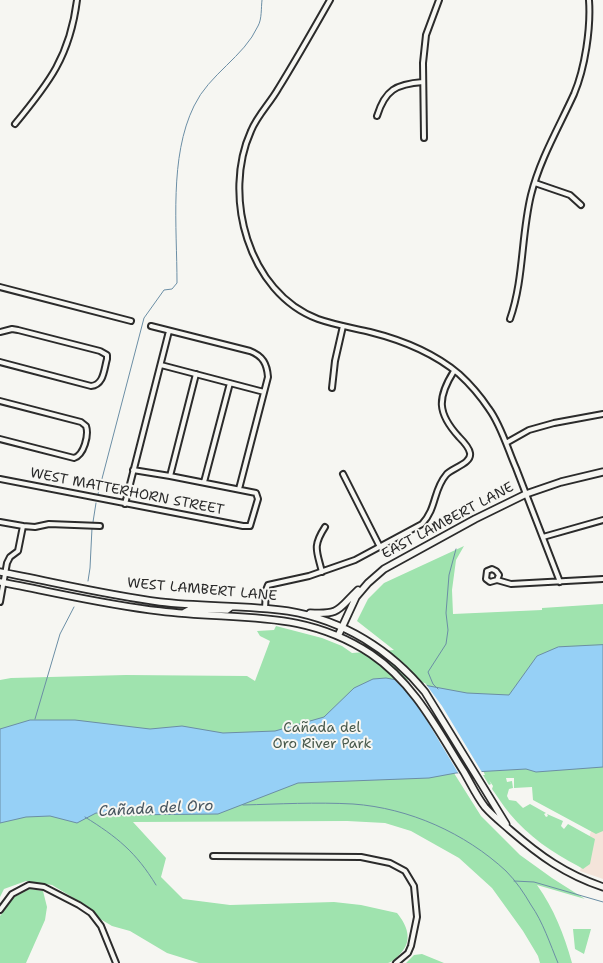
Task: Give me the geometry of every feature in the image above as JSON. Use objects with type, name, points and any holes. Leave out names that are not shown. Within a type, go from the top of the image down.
[{"type":"main road","name":"EAST LAMBERT LANE","points":[[341,637],[342,627],[354,602],[368,583],[379,573],[497,507],[526,494],[561,482],[603,472]]},
{"type":"main road","name":"WEST LAMBERT LANE","points":[[3,572],[151,601],[290,611],[312,616],[355,633],[387,654],[418,684],[435,707],[512,831]]},
{"type":"main road","name":"WEST LAMBERT LANE","points":[[2,582],[139,608],[289,621],[310,625],[341,637],[385,664],[411,690],[486,808],[512,831]]},
{"type":"main road","points":[[290,611],[324,614],[336,612],[359,589],[368,583]]},
{"type":"main road","points":[[183,613],[191,609],[227,610],[232,607]]},
{"type":"main road","points":[[512,831],[531,849],[554,865],[603,887]]},
{"type":"street","points":[[15,124],[42,91],[61,60],[72,31],[77,0]]},
{"type":"street","points":[[330,0],[277,91],[251,129],[243,154],[239,176],[242,212],[249,246],[261,272],[276,291],[297,308],[317,319],[416,347],[454,371],[490,409],[506,443],[560,582]]},
{"type":"street","points":[[424,138],[423,82],[426,35],[438,0]]},
{"type":"street","points":[[510,319],[516,303],[524,231],[535,183],[549,144],[574,93],[582,66],[589,20],[589,0]]},
{"type":"street","points":[[377,116],[385,97],[392,91],[407,83],[423,82]]},
{"type":"street","points":[[535,183],[570,196],[581,205]]},
{"type":"street","points":[[0,287],[131,321]]},
{"type":"street","points":[[133,470],[239,489],[268,376],[267,366],[262,358],[250,351],[151,326]]},
{"type":"street","points":[[332,388],[335,361],[343,326]]},
{"type":"street","points":[[0,332],[18,330],[100,351],[107,355],[100,382],[96,386],[0,362]]},
{"type":"street","points":[[125,504],[169,331]]},
{"type":"street","points":[[161,365],[264,392]]},
{"type":"street","points":[[265,609],[268,585],[322,572],[355,560],[422,524],[432,511],[438,488],[446,475],[456,467],[465,464],[469,458],[470,453],[467,447],[445,419],[442,409],[444,390],[454,371]]},
{"type":"street","points":[[170,476],[196,374]]},
{"type":"street","points":[[204,482],[230,383]]},
{"type":"street","points":[[0,401],[81,422],[86,426],[87,431],[82,453],[74,458],[0,439]]},
{"type":"street","points":[[506,443],[529,430],[554,423],[603,414]]},
{"type":"street","points":[[342,474],[380,547]]},
{"type":"street","name":"WEST MATTERHORN STREET","points":[[0,478],[125,504],[250,526],[258,496],[253,492],[239,489]]},
{"type":"street","points":[[543,537],[603,520]]},
{"type":"street","points":[[0,522],[35,527],[49,524],[100,526]]},
{"type":"street","points":[[0,602],[3,572],[9,560],[19,548],[23,526]]},
{"type":"street","points":[[322,572],[316,545],[325,527]]},
{"type":"street","points":[[497,580],[511,584],[603,579]]},
{"type":"street","points":[[213,856],[360,857],[390,863],[405,871],[414,886],[417,917],[408,953],[396,963]]},
{"type":"street","points":[[0,910],[12,894],[29,885],[44,887],[79,904],[91,913],[101,926],[116,963]]},
{"type":"shaded area","points":[[603,787],[603,879],[580,871]]},
{"type":"green space","name":"Cañada del Oro River Park","points":[[464,546],[456,560],[452,590],[453,614],[542,610],[542,608],[603,604],[603,831],[596,834],[533,800],[532,787],[514,788],[514,778],[506,778],[507,782],[512,781],[513,788],[509,789],[507,796],[509,800],[516,801],[523,808],[530,804],[546,813],[544,814],[546,817],[548,816],[547,814],[563,821],[561,826],[564,829],[568,824],[595,839],[590,864],[583,869],[533,837],[505,808],[492,789],[493,786],[489,780],[491,784],[489,785],[483,775],[485,775],[481,766],[435,743],[481,816],[520,855],[585,899],[537,885],[549,903],[558,922],[572,963],[540,963],[538,956],[523,931],[492,888],[459,858],[411,831],[385,823],[347,821],[133,822],[166,858],[161,877],[183,899],[230,905],[334,902],[361,905],[397,913],[404,922],[408,938],[405,948],[401,953],[388,963],[199,963],[167,953],[130,931],[112,926],[97,917],[87,906],[52,885],[26,881],[4,889],[0,897],[0,680],[11,678],[126,675],[247,676],[255,681],[270,641],[260,636],[257,631],[274,630],[276,626],[322,638],[342,646],[352,653],[394,650],[357,621],[368,599],[384,583]]},
{"type":"green space","points":[[30,889],[43,891],[47,907],[45,920],[26,963],[0,963],[0,916],[14,897]]},
{"type":"green space","points":[[573,929],[591,929],[584,954],[575,949]]},
{"type":"green space","points":[[422,954],[444,963],[406,963],[414,955]]},
{"type":"water","name":"Cañada del Oro","points":[[603,645],[603,767],[536,772],[526,769],[456,773],[429,778],[298,783],[218,814],[118,815],[96,813],[77,823],[50,816],[26,817],[0,823],[0,729],[30,720],[75,720],[150,729],[182,726],[223,733],[275,731],[324,717],[354,688],[373,679],[386,678],[467,693],[509,695],[537,656],[558,647]]},
{"type":"pier","points":[[392,677],[425,683],[442,706],[483,774],[460,776],[423,714],[408,693]]},
{"type":"waterway","points":[[98,494],[144,318],[164,290],[172,289],[177,283],[176,193],[181,147],[186,126],[194,106],[208,84],[252,37],[260,20],[262,0]]},
{"type":"waterway","points":[[93,522],[96,503]]},
{"type":"waterway","points":[[88,581],[92,528]]},
{"type":"waterway","points":[[438,689],[433,684],[428,672],[446,644],[449,575],[456,549]]},
{"type":"waterway","points":[[35,719],[60,634],[74,607]]},
{"type":"waterway","points":[[243,805],[325,803],[374,806],[415,817],[454,834],[490,857],[513,879],[539,919],[558,963]]},
{"type":"waterway","name":"Cañada del Oro","points":[[85,817],[107,831],[125,846],[149,873],[156,885]]},
{"type":"waterway","points":[[514,881],[534,882],[603,902]]}]
